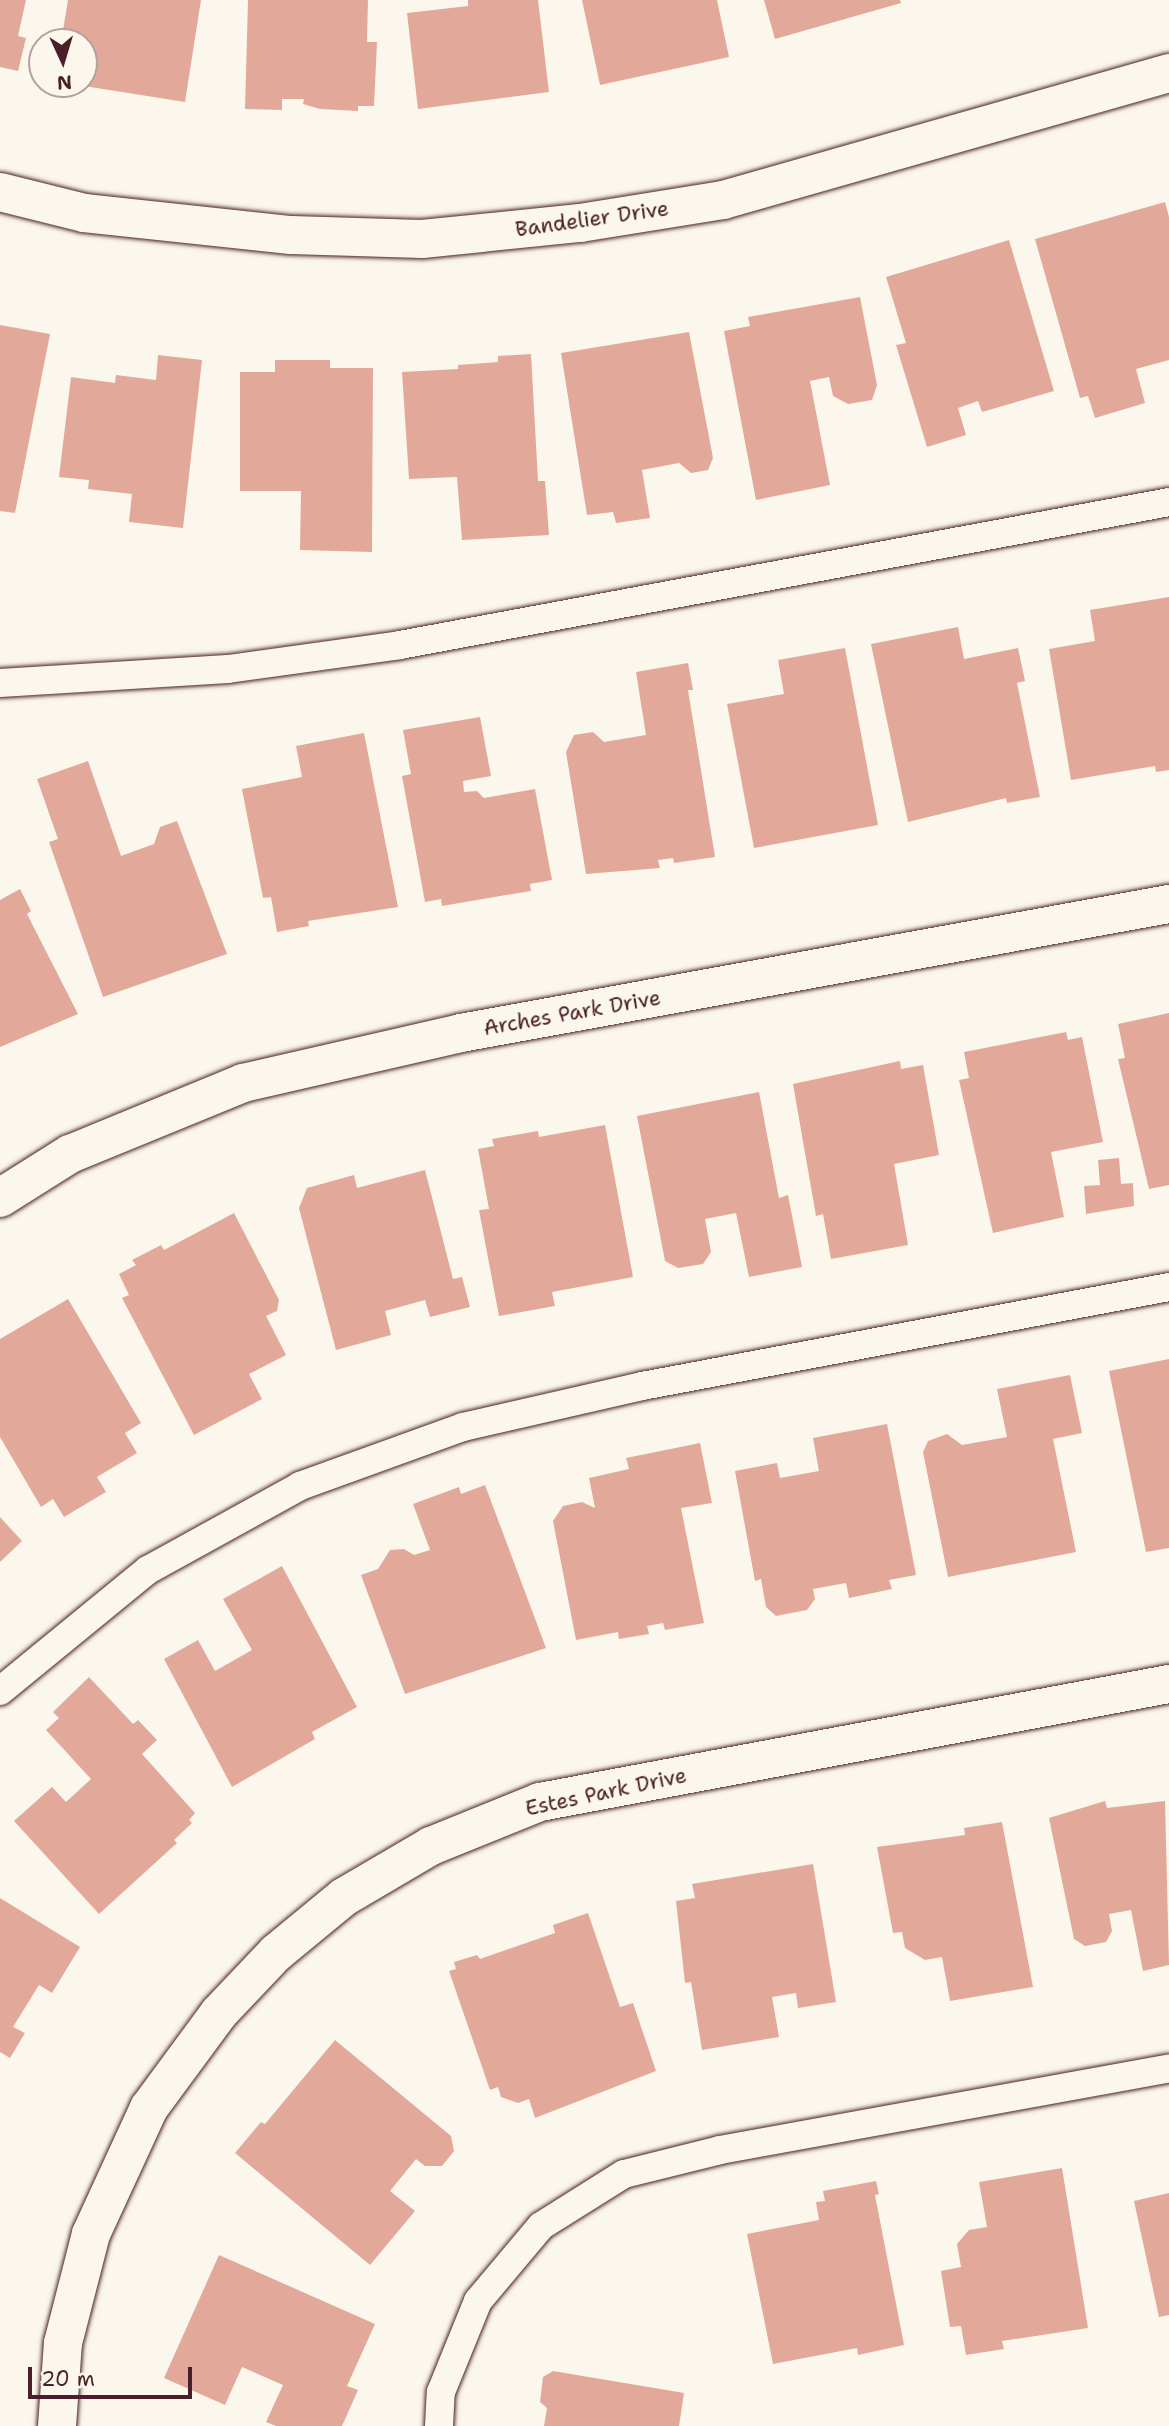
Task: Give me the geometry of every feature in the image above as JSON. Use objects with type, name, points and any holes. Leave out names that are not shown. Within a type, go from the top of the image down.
[{"type":"street","name":"Bandelier Drive","points":[[0,192],[84,213],[291,235],[422,239],[580,223],[723,200],[1169,73]]},
{"type":"street","name":"Arches Park Drive","points":[[0,1198],[70,1154],[243,1083],[461,1033],[1169,904]]},
{"type":"street","name":"Estes Park Drive","points":[[57,2426],[63,2343],[91,2234],[149,2108],[219,2012],[276,1953],[344,1897],[431,1846],[540,1801],[1169,1684]]},
{"type":"lane","points":[[0,683],[228,669],[400,645],[1169,502]]},
{"type":"lane","points":[[0,1691],[159,1564],[300,1486],[463,1427],[642,1387],[1169,1287]]},
{"type":"lane","points":[[439,2426],[441,2392],[478,2301],[541,2226],[624,2174],[720,2150],[1169,2068]]},
{"type":"building","points":[[0,0],[26,0],[18,36],[26,38],[18,71],[0,67]]},
{"type":"building","points":[[68,0],[201,0],[185,102],[98,88],[98,28],[63,28]]},
{"type":"building","points":[[248,0],[368,0],[367,42],[377,42],[374,106],[358,106],[358,111],[320,109],[303,104],[304,99],[282,99],[282,110],[245,109]]},
{"type":"building","points":[[468,0],[538,0],[549,92],[418,109],[407,13],[468,6]]},
{"type":"building","points":[[582,0],[717,0],[729,57],[600,85]]},
{"type":"building","points":[[764,0],[900,0],[901,3],[775,39]]},
{"type":"building","points":[[1165,202],[1169,217],[1169,360],[1136,369],[1145,403],[1095,418],[1088,396],[1080,398],[1035,239]]},
{"type":"building","points":[[1009,240],[1054,391],[982,412],[978,401],[958,408],[966,435],[927,447],[896,345],[906,343],[886,277]]},
{"type":"building","points":[[860,297],[877,385],[872,400],[848,404],[833,396],[829,377],[810,381],[830,485],[756,500],[724,331],[750,326],[748,317]]},
{"type":"building","points":[[0,325],[50,334],[15,513],[0,511]]},
{"type":"building","points":[[689,332],[713,458],[708,470],[691,473],[679,463],[642,470],[650,518],[616,523],[613,512],[587,515],[561,353]]},
{"type":"building","points":[[531,354],[538,481],[545,481],[549,535],[462,540],[457,477],[409,479],[402,372],[458,369],[458,365],[498,362],[498,356]]},
{"type":"building","points":[[158,355],[202,360],[183,528],[129,522],[132,494],[88,489],[89,480],[59,477],[71,377],[115,383],[116,375],[156,380]]},
{"type":"building","points":[[275,360],[330,360],[330,368],[373,368],[372,552],[300,550],[301,491],[240,491],[240,372],[275,372]]},
{"type":"building","points":[[1169,597],[1169,770],[1156,772],[1155,766],[1071,780],[1049,649],[1095,641],[1090,610]]},
{"type":"building","points":[[958,627],[964,659],[1018,648],[1025,681],[1017,683],[1040,797],[1007,803],[1006,798],[908,822],[871,644]]},
{"type":"building","points":[[845,648],[878,825],[754,848],[727,704],[784,694],[778,660]]},
{"type":"building","points":[[688,663],[693,690],[688,690],[715,857],[674,863],[673,858],[658,860],[660,868],[586,874],[566,752],[574,735],[593,732],[604,742],[646,735],[636,672]]},
{"type":"building","points":[[480,717],[491,776],[463,781],[464,792],[477,791],[484,798],[535,789],[552,880],[530,884],[531,891],[442,906],[441,899],[425,902],[402,776],[411,774],[403,730]]},
{"type":"building","points":[[364,733],[398,907],[308,921],[309,926],[277,932],[271,897],[263,898],[242,789],[302,777],[296,746]]},
{"type":"building","points":[[88,761],[121,856],[154,844],[160,827],[177,821],[227,954],[103,997],[49,842],[58,839],[37,779]]},
{"type":"building","points":[[20,889],[31,911],[27,914],[78,1014],[0,1047],[0,900]]},
{"type":"building","points":[[1169,1013],[1169,1185],[1149,1189],[1118,1059],[1125,1058],[1118,1024]]},
{"type":"building","points":[[1066,1032],[1068,1040],[1082,1037],[1103,1142],[1051,1152],[1064,1217],[993,1233],[959,1080],[969,1078],[964,1052]]},
{"type":"building","points":[[900,1061],[901,1069],[923,1065],[939,1155],[894,1164],[908,1245],[831,1259],[823,1214],[816,1216],[793,1084]]},
{"type":"building","points":[[759,1092],[779,1198],[788,1195],[802,1267],[749,1277],[736,1213],[705,1219],[711,1252],[703,1264],[678,1268],[665,1261],[637,1116]]},
{"type":"building","points":[[605,1125],[633,1277],[552,1292],[555,1306],[499,1316],[479,1210],[489,1209],[478,1149],[494,1146],[492,1139],[538,1131],[539,1137]]},
{"type":"building","points":[[1119,1158],[1121,1184],[1133,1183],[1134,1206],[1086,1214],[1084,1186],[1100,1185],[1098,1160]]},
{"type":"building","points":[[425,1170],[453,1279],[462,1277],[470,1307],[430,1317],[425,1300],[385,1311],[391,1335],[336,1350],[299,1208],[307,1188],[354,1175],[357,1188]]},
{"type":"building","points":[[234,1213],[279,1300],[277,1311],[266,1316],[286,1355],[249,1374],[262,1399],[194,1435],[122,1298],[129,1295],[119,1274],[136,1265],[132,1260],[161,1245],[164,1250]]},
{"type":"building","points":[[68,1299],[141,1423],[125,1433],[137,1453],[97,1477],[106,1492],[64,1517],[53,1499],[41,1507],[0,1437],[0,1339]]},
{"type":"building","points":[[1169,1359],[1169,1548],[1146,1552],[1109,1371]]},
{"type":"building","points":[[1070,1375],[1082,1433],[1053,1439],[1076,1552],[948,1577],[923,1452],[928,1441],[947,1434],[962,1445],[1007,1437],[997,1389]]},
{"type":"building","points":[[887,1424],[916,1575],[889,1580],[892,1589],[849,1598],[846,1583],[813,1589],[815,1599],[807,1610],[776,1616],[766,1607],[761,1579],[755,1581],[735,1471],[777,1463],[780,1478],[819,1471],[813,1438]]},
{"type":"building","points":[[700,1443],[712,1503],[681,1508],[704,1623],[665,1630],[663,1623],[647,1626],[649,1634],[619,1639],[618,1632],[576,1640],[553,1521],[563,1506],[582,1502],[595,1508],[589,1478],[629,1469],[626,1458]]},
{"type":"building","points":[[485,1485],[546,1648],[405,1694],[361,1575],[378,1569],[390,1550],[404,1549],[414,1555],[430,1550],[413,1504],[459,1487],[461,1494]]},
{"type":"building","points":[[0,1517],[22,1541],[0,1562]]},
{"type":"building","points":[[282,1566],[357,1707],[312,1732],[315,1739],[232,1787],[164,1659],[198,1640],[215,1671],[252,1650],[223,1599]]},
{"type":"building","points":[[89,1677],[133,1724],[138,1720],[157,1740],[142,1754],[195,1813],[189,1820],[192,1823],[174,1840],[177,1843],[99,1914],[14,1821],[52,1787],[66,1802],[91,1779],[46,1730],[59,1718],[53,1712]]},
{"type":"building","points":[[1105,1801],[1107,1808],[1165,1801],[1169,1965],[1143,1971],[1131,1910],[1109,1914],[1112,1931],[1106,1942],[1085,1946],[1074,1939],[1049,1818]]},
{"type":"building","points":[[1002,1822],[1033,1987],[950,2001],[942,1957],[925,1960],[905,1948],[902,1932],[893,1933],[877,1847],[965,1835],[964,1828]]},
{"type":"building","points":[[813,1864],[836,2002],[798,2008],[796,1993],[772,1997],[779,2037],[702,2050],[691,1982],[685,1983],[676,1901],[695,1898],[692,1884]]},
{"type":"building","points":[[0,1898],[80,1947],[52,1993],[39,1985],[13,2027],[25,2033],[10,2058],[0,2052]]},
{"type":"building","points":[[588,1913],[620,2007],[633,2003],[656,2071],[535,2118],[529,2099],[518,2103],[501,2097],[498,2087],[490,2090],[449,1971],[456,1969],[454,1962],[477,1955],[480,1959],[555,1933],[553,1925]]},
{"type":"building","points":[[335,2040],[451,2136],[454,2151],[442,2166],[425,2166],[416,2159],[390,2191],[415,2211],[370,2265],[235,2153],[261,2122],[265,2124]]},
{"type":"building","points":[[1062,2168],[1088,2328],[1002,2341],[1004,2349],[966,2355],[961,2326],[950,2327],[941,2271],[961,2267],[957,2244],[969,2230],[987,2227],[979,2182]]},
{"type":"building","points":[[876,2181],[879,2194],[875,2195],[904,2345],[858,2355],[857,2348],[773,2364],[747,2234],[819,2220],[816,2202],[825,2201],[823,2191]]},
{"type":"building","points":[[1169,2193],[1169,2315],[1159,2317],[1134,2201]]},
{"type":"building","points":[[219,2255],[375,2324],[347,2386],[358,2390],[342,2426],[276,2426],[266,2422],[283,2385],[242,2367],[225,2405],[164,2378]]},
{"type":"building","points":[[553,2371],[684,2393],[679,2426],[544,2426],[547,2408],[540,2402],[543,2377]]}]
